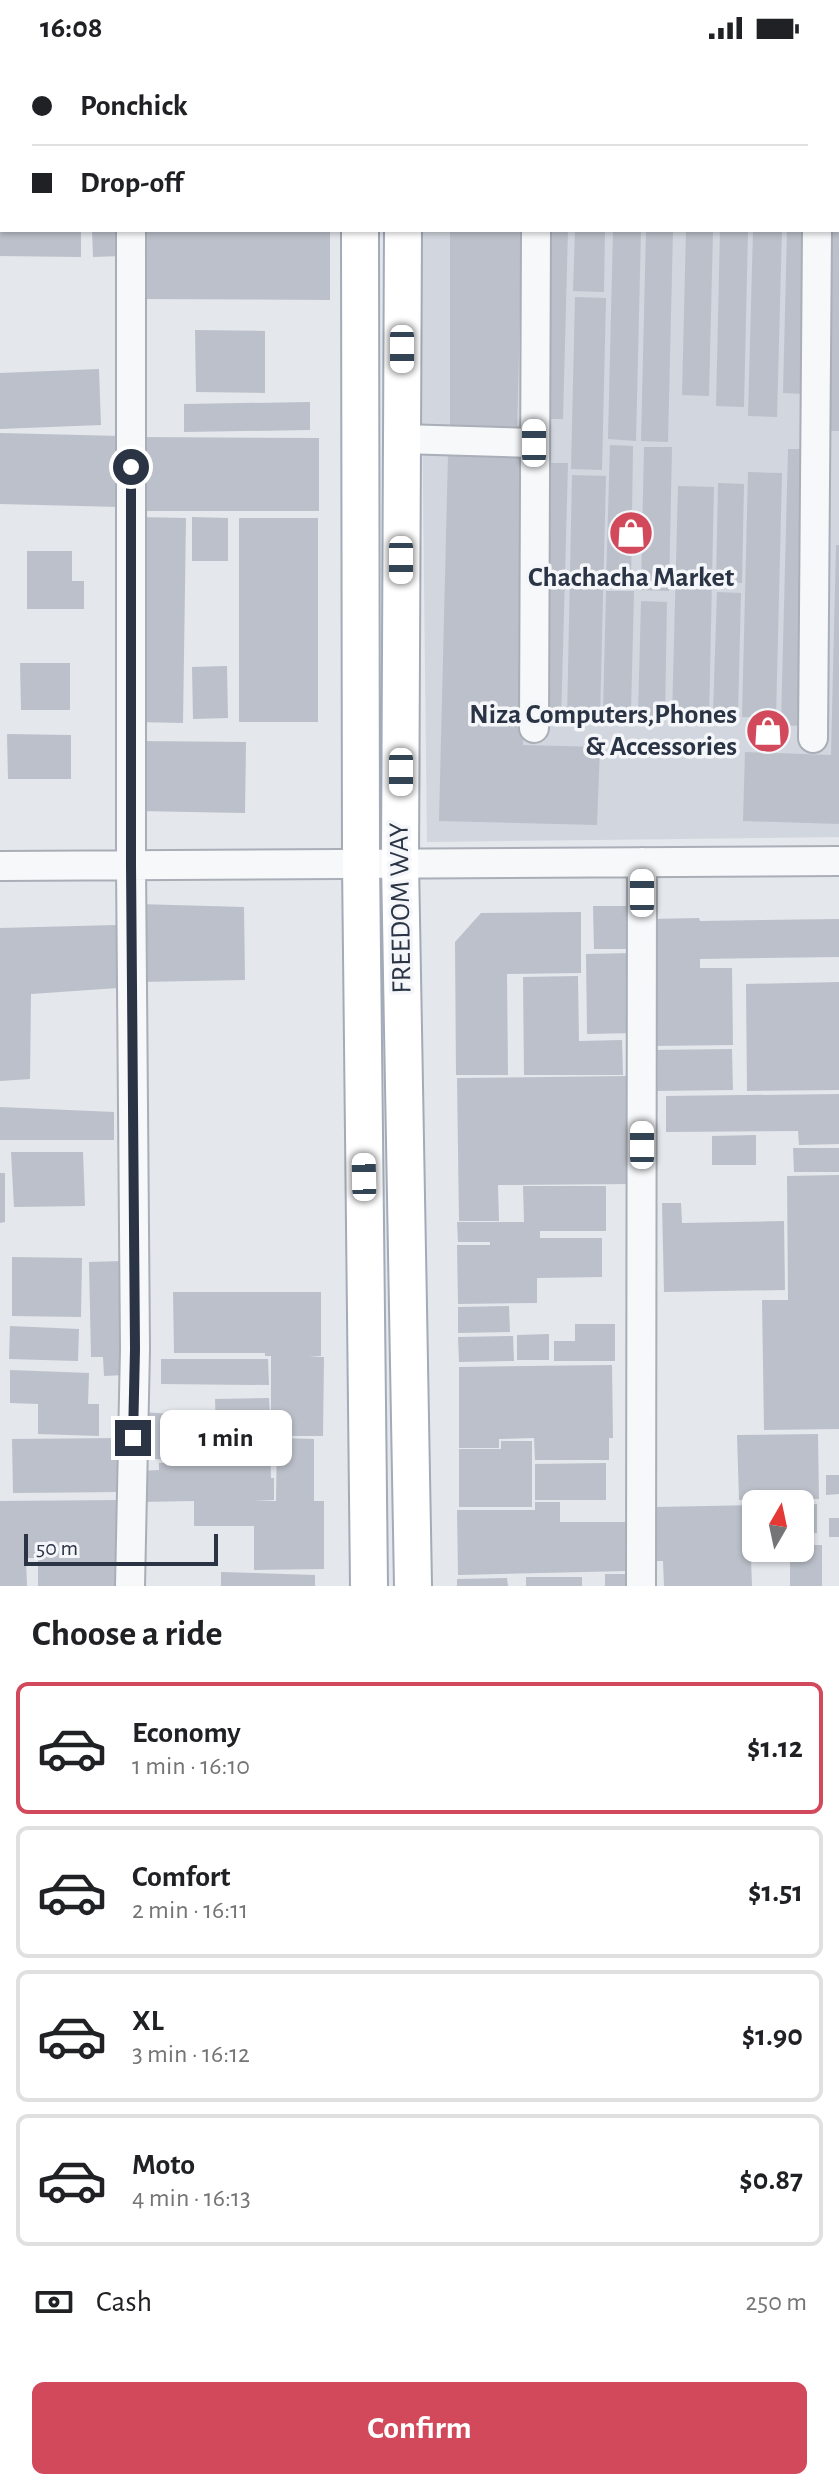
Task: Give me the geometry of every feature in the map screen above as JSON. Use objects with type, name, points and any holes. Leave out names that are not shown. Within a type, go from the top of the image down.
[{"type":"main road","name":"FREEDOM WAY","points":[[360,232],[361,863],[369,1586]]},
{"type":"main road","name":"FREEDOM WAY","points":[[403,232],[400,863],[413,1586]]},
{"type":"street","points":[[130,1586],[135,1349],[131,232]]},
{"type":"street","points":[[534,728],[536,232]]},
{"type":"street","points":[[813,738],[827,442],[817,232]]},
{"type":"street","points":[[402,439],[534,443]]},
{"type":"street","points":[[0,866],[839,861]]},
{"type":"street","points":[[641,1586],[642,862]]},
{"type":"shaded area","name":"Chachacha Market","points":[[420,232],[839,232],[839,837],[427,842]]},
{"type":"building","points":[[0,232],[81,232],[81,257],[0,256]]},
{"type":"building","points":[[92,232],[120,232],[121,256],[93,257]]},
{"type":"building","points":[[138,232],[330,232],[330,300],[138,299]]},
{"type":"building","points":[[450,232],[522,232],[517,436],[450,434]]},
{"type":"building","points":[[549,232],[568,232],[563,419],[544,419]]},
{"type":"building","points":[[575,232],[605,232],[604,292],[573,291]]},
{"type":"building","points":[[613,232],[641,232],[636,441],[608,439]]},
{"type":"building","points":[[646,232],[673,232],[668,442],[641,441]]},
{"type":"building","points":[[686,232],[713,232],[709,396],[682,395]]},
{"type":"building","points":[[720,232],[748,232],[744,407],[716,406]]},
{"type":"building","points":[[753,232],[782,232],[777,417],[748,416]]},
{"type":"building","points":[[787,232],[806,232],[802,394],[783,393]]},
{"type":"building","points":[[829,232],[839,232],[839,431],[824,431]]},
{"type":"building","points":[[575,297],[606,298],[602,470],[571,469]]},
{"type":"building","points":[[195,330],[265,331],[265,393],[196,392]]},
{"type":"building","points":[[99,369],[101,425],[0,429],[0,373]]},
{"type":"building","points":[[310,402],[310,430],[184,432],[184,404]]},
{"type":"building","points":[[0,433],[121,436],[120,507],[0,504]]},
{"type":"building","points":[[138,437],[319,438],[319,511],[138,511]]},
{"type":"building","points":[[610,445],[633,446],[631,584],[606,583]]},
{"type":"building","points":[[644,447],[672,447],[669,591],[641,590]]},
{"type":"building","points":[[788,449],[808,449],[802,726],[781,725]]},
{"type":"building","points":[[448,455],[530,457],[523,745],[600,747],[597,825],[439,821]]},
{"type":"building","points":[[550,463],[568,463],[561,724],[543,724]]},
{"type":"building","points":[[748,472],[782,473],[776,718],[742,717]]},
{"type":"building","points":[[572,475],[606,476],[600,720],[567,720]]},
{"type":"building","points":[[718,483],[744,484],[742,583],[716,583]]},
{"type":"building","points":[[678,486],[714,487],[709,719],[672,718]]},
{"type":"building","points":[[139,517],[186,518],[183,723],[137,722]]},
{"type":"building","points":[[192,517],[228,518],[228,561],[192,561]]},
{"type":"building","points":[[239,518],[318,518],[318,722],[239,722]]},
{"type":"building","points":[[836,545],[839,545],[839,824],[743,821],[745,752],[831,755]]},
{"type":"building","points":[[27,551],[72,551],[72,581],[84,581],[84,609],[27,609]]},
{"type":"building","points":[[606,591],[634,591],[631,712],[603,711]]},
{"type":"building","points":[[717,592],[741,593],[738,714],[713,713]]},
{"type":"building","points":[[641,601],[667,602],[665,716],[638,715]]},
{"type":"building","points":[[20,663],[70,663],[70,710],[21,710]]},
{"type":"building","points":[[227,666],[228,718],[193,719],[192,667]]},
{"type":"building","points":[[7,734],[71,735],[71,779],[8,779]]},
{"type":"building","points":[[138,741],[246,742],[245,813],[137,811]]},
{"type":"building","points":[[138,904],[244,907],[245,980],[140,982]]},
{"type":"building","points":[[593,906],[632,906],[632,949],[594,949]]},
{"type":"building","points":[[581,912],[581,973],[507,974],[508,1075],[456,1075],[455,942],[481,913]]},
{"type":"building","points":[[699,918],[700,921],[839,919],[839,957],[700,959],[700,968],[732,968],[733,1045],[651,1046],[649,919]]},
{"type":"building","points":[[116,925],[118,988],[31,994],[30,1079],[0,1081],[0,928]]},
{"type":"building","points":[[634,953],[635,1033],[587,1034],[586,954]]},
{"type":"building","points":[[578,976],[579,1041],[622,1040],[623,1075],[524,1075],[523,977]]},
{"type":"building","points":[[839,982],[839,1090],[747,1091],[746,984]]},
{"type":"building","points":[[732,1049],[733,1090],[652,1091],[651,1050]]},
{"type":"building","points":[[630,1076],[631,1184],[498,1185],[499,1221],[459,1221],[457,1078]]},
{"type":"building","points":[[839,1094],[839,1144],[799,1145],[798,1131],[666,1132],[666,1096]]},
{"type":"building","points":[[0,1107],[114,1112],[114,1140],[0,1140]]},
{"type":"building","points":[[756,1135],[756,1165],[712,1165],[712,1136]]},
{"type":"building","points":[[793,1148],[839,1148],[839,1172],[794,1172]]},
{"type":"building","points":[[11,1152],[83,1152],[85,1206],[14,1207]]},
{"type":"building","points":[[0,1173],[5,1173],[5,1222],[0,1223]]},
{"type":"building","points":[[839,1175],[839,1429],[764,1430],[762,1300],[788,1300],[787,1176]]},
{"type":"building","points":[[523,1186],[606,1186],[606,1231],[540,1231],[540,1238],[602,1238],[602,1277],[537,1278],[537,1303],[458,1304],[457,1245],[490,1245],[490,1242],[458,1242],[457,1222],[524,1222]]},
{"type":"building","points":[[662,1203],[681,1203],[682,1223],[784,1221],[785,1290],[664,1292]]},
{"type":"building","points":[[12,1257],[82,1258],[81,1317],[12,1316]]},
{"type":"building","points":[[122,1261],[125,1375],[104,1376],[103,1357],[91,1357],[89,1262]]},
{"type":"building","points":[[173,1292],[321,1292],[321,1356],[308,1357],[324,1357],[323,1436],[270,1436],[274,1500],[253,1501],[276,1501],[277,1438],[314,1439],[314,1501],[324,1501],[324,1569],[254,1570],[254,1526],[194,1526],[194,1501],[139,1502],[138,1471],[159,1470],[159,1463],[217,1461],[215,1399],[269,1398],[271,1432],[271,1356],[265,1356],[265,1353],[174,1353]]},
{"type":"building","points":[[509,1306],[510,1332],[458,1333],[458,1307]]},
{"type":"building","points":[[575,1324],[615,1324],[615,1361],[554,1361],[554,1341],[575,1341]]},
{"type":"building","points":[[10,1326],[79,1329],[78,1361],[9,1359]]},
{"type":"building","points":[[549,1334],[549,1360],[517,1360],[517,1335]]},
{"type":"building","points":[[513,1336],[514,1361],[459,1362],[458,1337]]},
{"type":"building","points":[[161,1359],[268,1359],[269,1385],[161,1384]]},
{"type":"building","points":[[612,1365],[613,1438],[609,1438],[609,1460],[535,1460],[534,1438],[499,1439],[499,1448],[459,1448],[459,1367]]},
{"type":"building","points":[[10,1370],[89,1373],[88,1404],[99,1404],[99,1436],[38,1434],[38,1404],[10,1403]]},
{"type":"building","points":[[141,1412],[173,1414],[171,1460],[138,1458]]},
{"type":"building","points":[[818,1434],[819,1499],[814,1499],[814,1490],[742,1490],[742,1500],[739,1500],[737,1435]]},
{"type":"building","points":[[121,1438],[121,1492],[13,1493],[12,1439]]},
{"type":"building","points":[[501,1441],[532,1441],[532,1507],[459,1507],[459,1449],[501,1449]]},
{"type":"building","points":[[606,1463],[606,1500],[535,1500],[535,1464]]},
{"type":"building","points":[[826,1475],[839,1475],[839,1494],[826,1495]]},
{"type":"building","points":[[122,1500],[123,1586],[38,1586],[38,1558],[26,1558],[27,1586],[0,1586],[0,1501]]},
{"type":"building","points":[[535,1502],[560,1502],[560,1522],[626,1522],[627,1571],[458,1575],[457,1510],[535,1510]]},
{"type":"building","points":[[814,1504],[817,1504],[817,1533],[814,1533]]},
{"type":"building","points":[[742,1505],[742,1562],[751,1562],[752,1586],[664,1586],[663,1561],[657,1561],[656,1507]]},
{"type":"building","points":[[829,1518],[839,1518],[839,1537],[829,1537]]},
{"type":"building","points":[[814,1545],[822,1545],[822,1586],[790,1586],[790,1562],[814,1562]]},
{"type":"building","points":[[221,1572],[315,1575],[315,1586],[221,1586]]},
{"type":"building","points":[[605,1574],[633,1574],[633,1586],[605,1586]]},
{"type":"building","points":[[526,1577],[582,1577],[582,1586],[526,1586]]},
{"type":"building","points":[[507,1578],[508,1586],[457,1586],[457,1579]]},
{"type":"place","name":"Chachacha Market","points":[[631,533]]},
{"type":"place","name":"Niza Computers,Phones & Accessories","points":[[768,731]]},
{"type":"route","points":[[131,467],[133,1438]]}]
